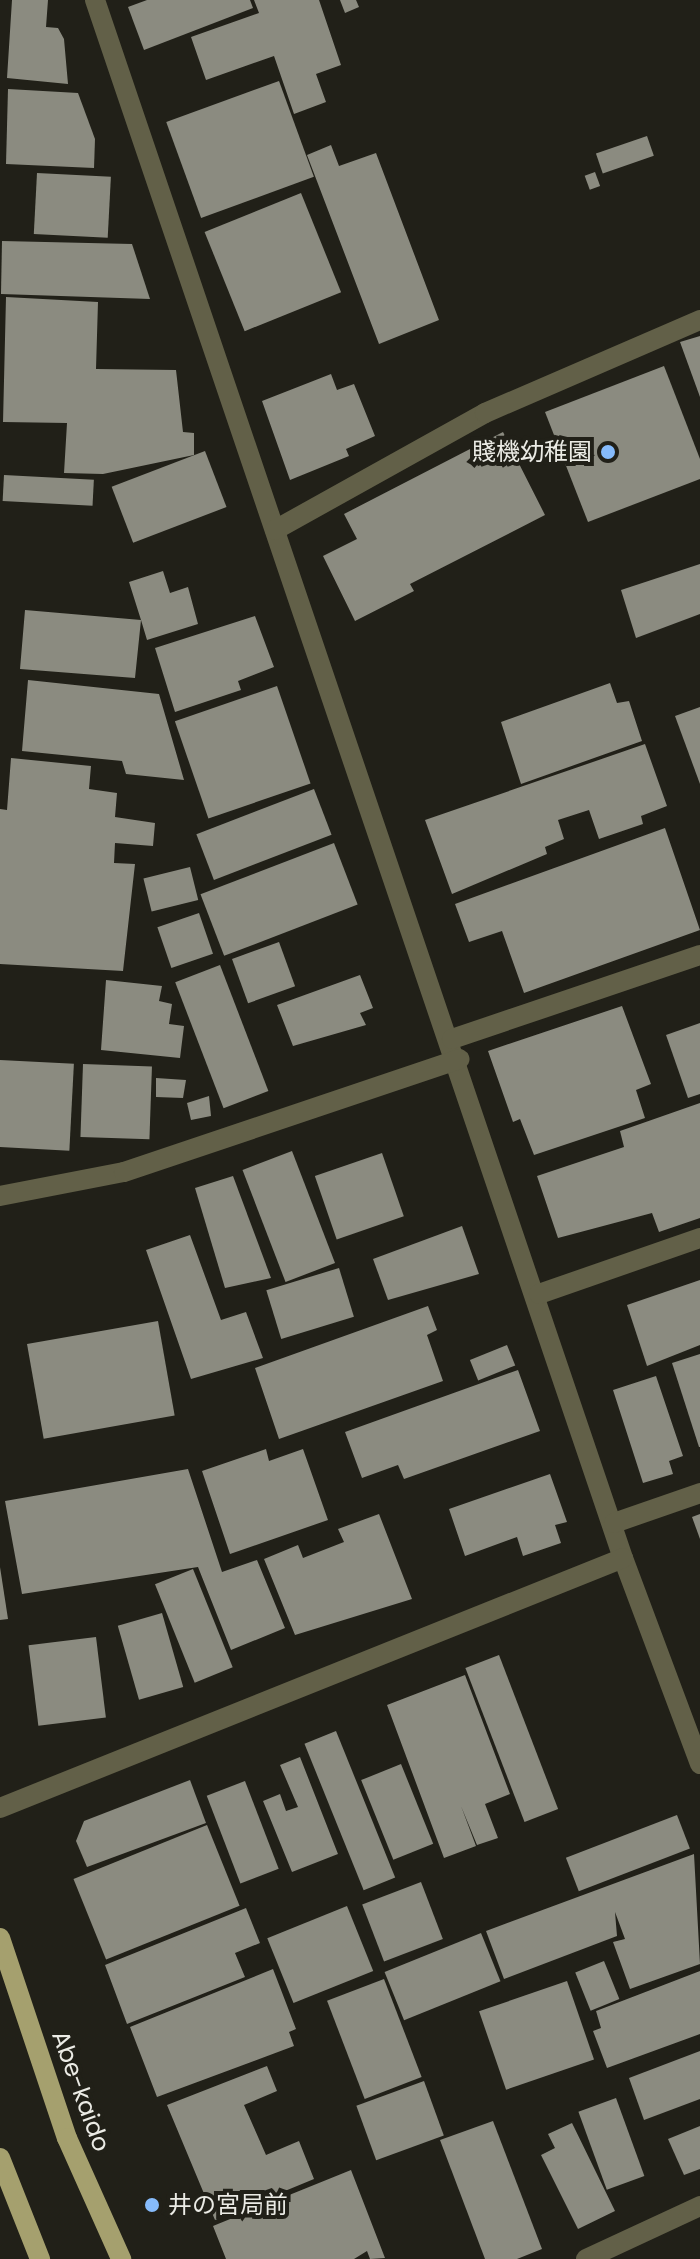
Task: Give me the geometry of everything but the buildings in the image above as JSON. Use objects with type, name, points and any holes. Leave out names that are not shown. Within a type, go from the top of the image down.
[{"type":"main road","name":"Abe-kaido","points":[[0,1938],[67,2138],[121,2259]]},
{"type":"main road","points":[[0,2158],[40,2259]]},
{"type":"street","points":[[95,0],[539,1294],[623,1558],[698,1750]]},
{"type":"street","points":[[275,530],[485,413],[700,320]]},
{"type":"street","points":[[452,1039],[700,955]]},
{"type":"street","points":[[0,1196],[124,1172],[459,1059]]},
{"type":"street","points":[[539,1294],[700,1238]]},
{"type":"street","points":[[614,1523],[700,1493]]},
{"type":"street","points":[[0,1808],[623,1558]]},
{"type":"street","points":[[586,2259],[700,2206]]},
{"type":"place","name":"賤機幼稚園","points":[[608,452]]},
{"type":"place","name":"井の宮局前","points":[[152,2205]]}]
